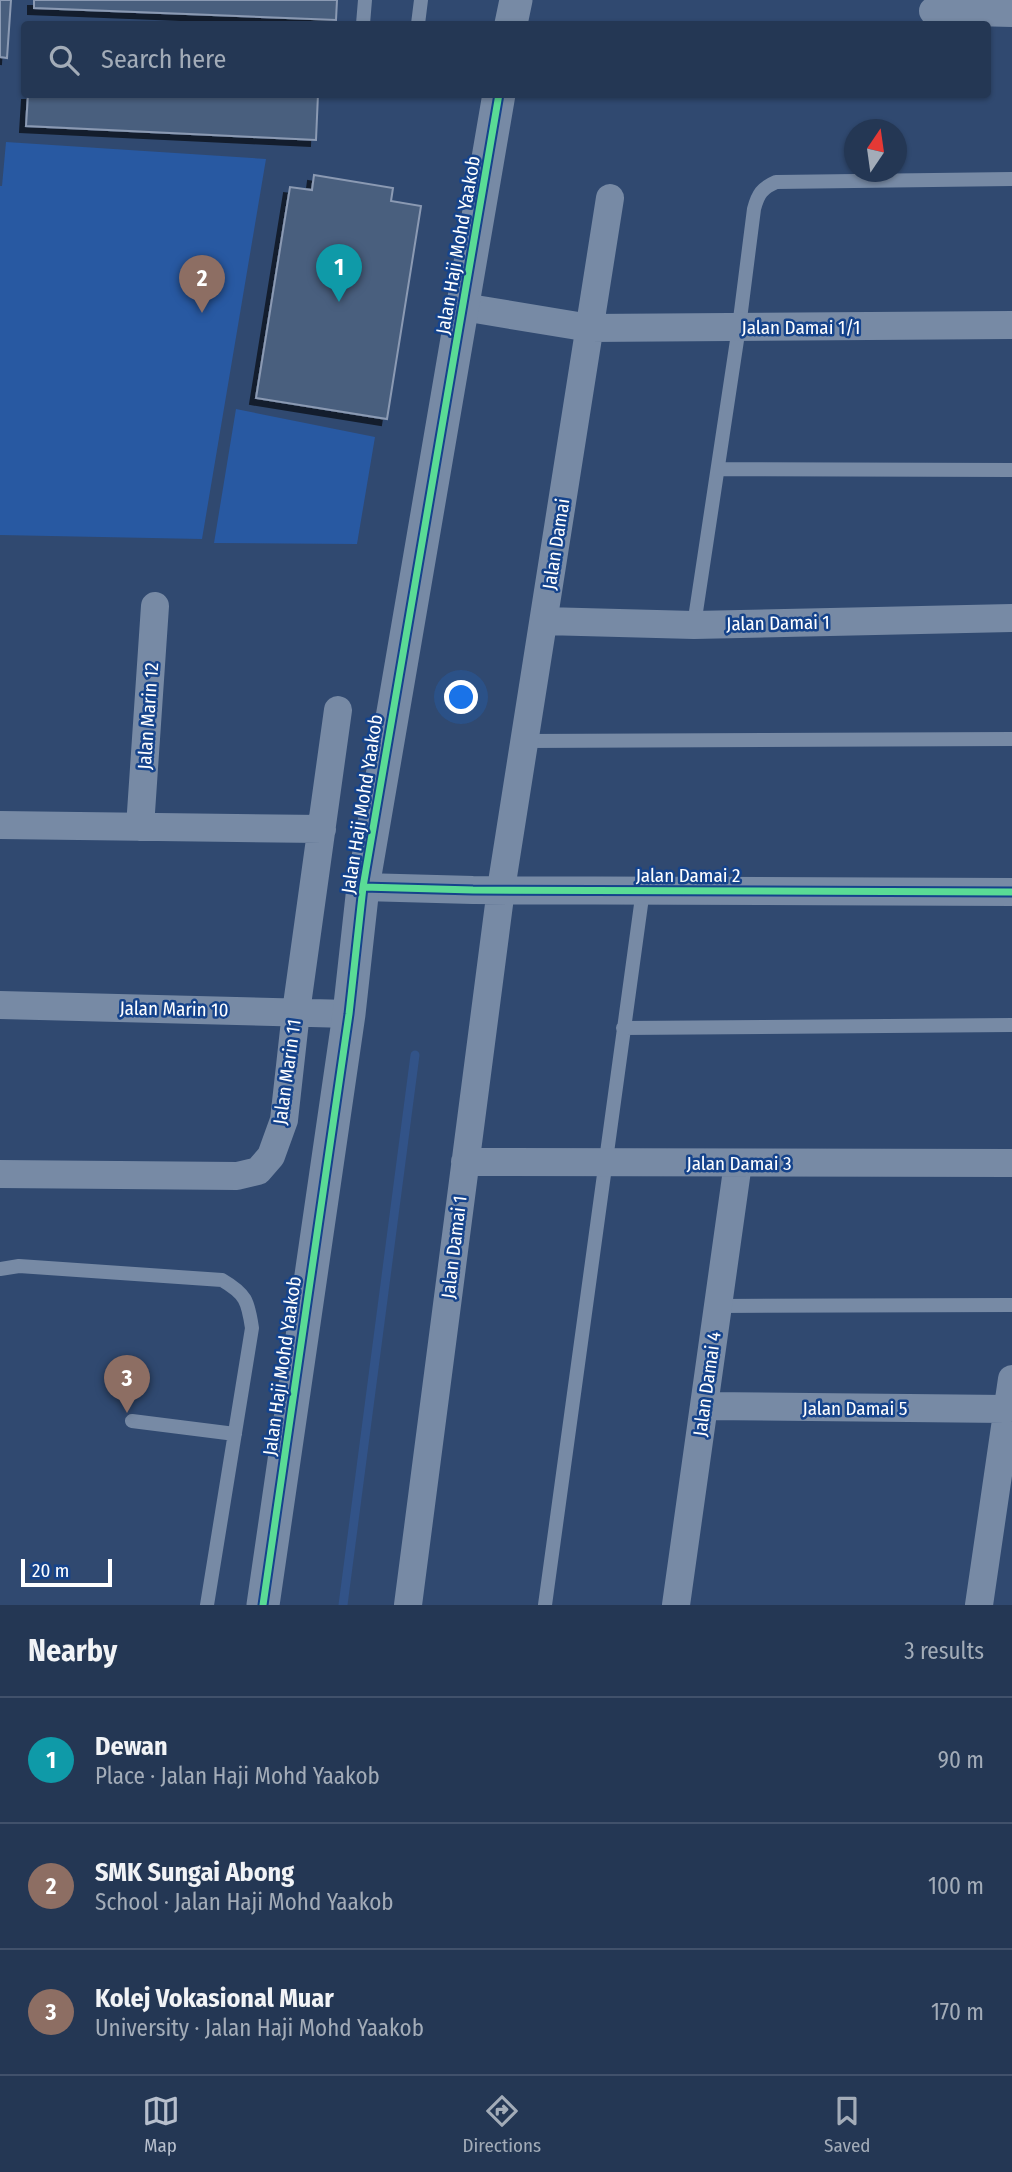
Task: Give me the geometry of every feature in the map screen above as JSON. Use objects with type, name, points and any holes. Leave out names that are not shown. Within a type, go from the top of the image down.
[{"type":"street","points":[[512,21],[516,0]]},
{"type":"street","points":[[930,6],[1012,13]]},
{"type":"street","name":"Jalan Haji Mohd Yaakob","points":[[263,1605],[349,1014],[363,887],[498,98]]},
{"type":"street","name":"Jalan Damai","points":[[501,889],[610,198]]},
{"type":"street","name":"Jalan Damai 1/1","points":[[463,307],[590,328],[1012,325]]},
{"type":"street","name":"Jalan Marin 12","points":[[141,827],[155,606]]},
{"type":"street","name":"Jalan Damai 1","points":[[544,621],[694,625],[1012,618]]},
{"type":"street","name":"Jalan Marin 11","points":[[0,1174],[237,1176],[258,1171],[271,1156],[284,1119],[296,1012],[338,710]]},
{"type":"street","points":[[0,825],[322,829]]},
{"type":"street","name":"Jalan Damai 2","points":[[363,887],[473,890],[1012,892]]},
{"type":"street","name":"Jalan Damai 1","points":[[408,1605],[501,889]]},
{"type":"street","name":"Jalan Marin 10","points":[[0,1005],[349,1014]]},
{"type":"street","name":"Jalan Damai 3","points":[[465,1163],[1012,1163]]},
{"type":"street","name":"Jalan Damai 4","points":[[676,1605],[738,1163]]},
{"type":"street","points":[[979,1605],[1012,1379]]},
{"type":"street","name":"Jalan Damai 5","points":[[704,1406],[1006,1409]]},
{"type":"lane","points":[[363,21],[365,0]]},
{"type":"lane","points":[[418,21],[421,0]]},
{"type":"lane","points":[[694,625],[758,194],[776,182],[1012,179]]},
{"type":"lane","points":[[718,469],[1012,470]]},
{"type":"lane","points":[[525,741],[1012,739]]},
{"type":"lane","points":[[545,1605],[643,890]]},
{"type":"lane","points":[[624,1028],[1012,1025]]},
{"type":"lane","points":[[0,1269],[19,1266],[222,1280],[239,1290],[248,1302],[252,1328],[207,1605]]},
{"type":"lane","points":[[717,1306],[1012,1305]]},
{"type":"lane","points":[[132,1421],[235,1434]]},
{"type":"shaded area","points":[[6,142],[266,159],[202,539],[0,535],[0,186]]},
{"type":"shaded area","points":[[236,409],[375,437],[357,544],[214,543]]},
{"type":"building","points":[[0,0],[11,0],[7,58],[0,57]]},
{"type":"building","points":[[34,0],[337,0],[336,20],[34,8]]},
{"type":"building","points":[[28,98],[318,98],[316,140],[26,126]]},
{"type":"building","points":[[314,175],[393,188],[391,201],[421,206],[387,419],[256,398],[290,187],[312,190]]},
{"type":"waterway","points":[[343,1605],[415,1055]]},
{"type":"cycle path","points":[[263,1605],[349,1014],[363,887],[498,98]]},
{"type":"cycle path","points":[[363,887],[473,890],[1012,892]]},
{"type":"place","name":"Dewan","points":[[339,302]]},
{"type":"place","name":"SMK Sungai Abong","points":[[202,313]]},
{"type":"place","name":"Kolej Vokasional Muar","points":[[127,1413]]}]
